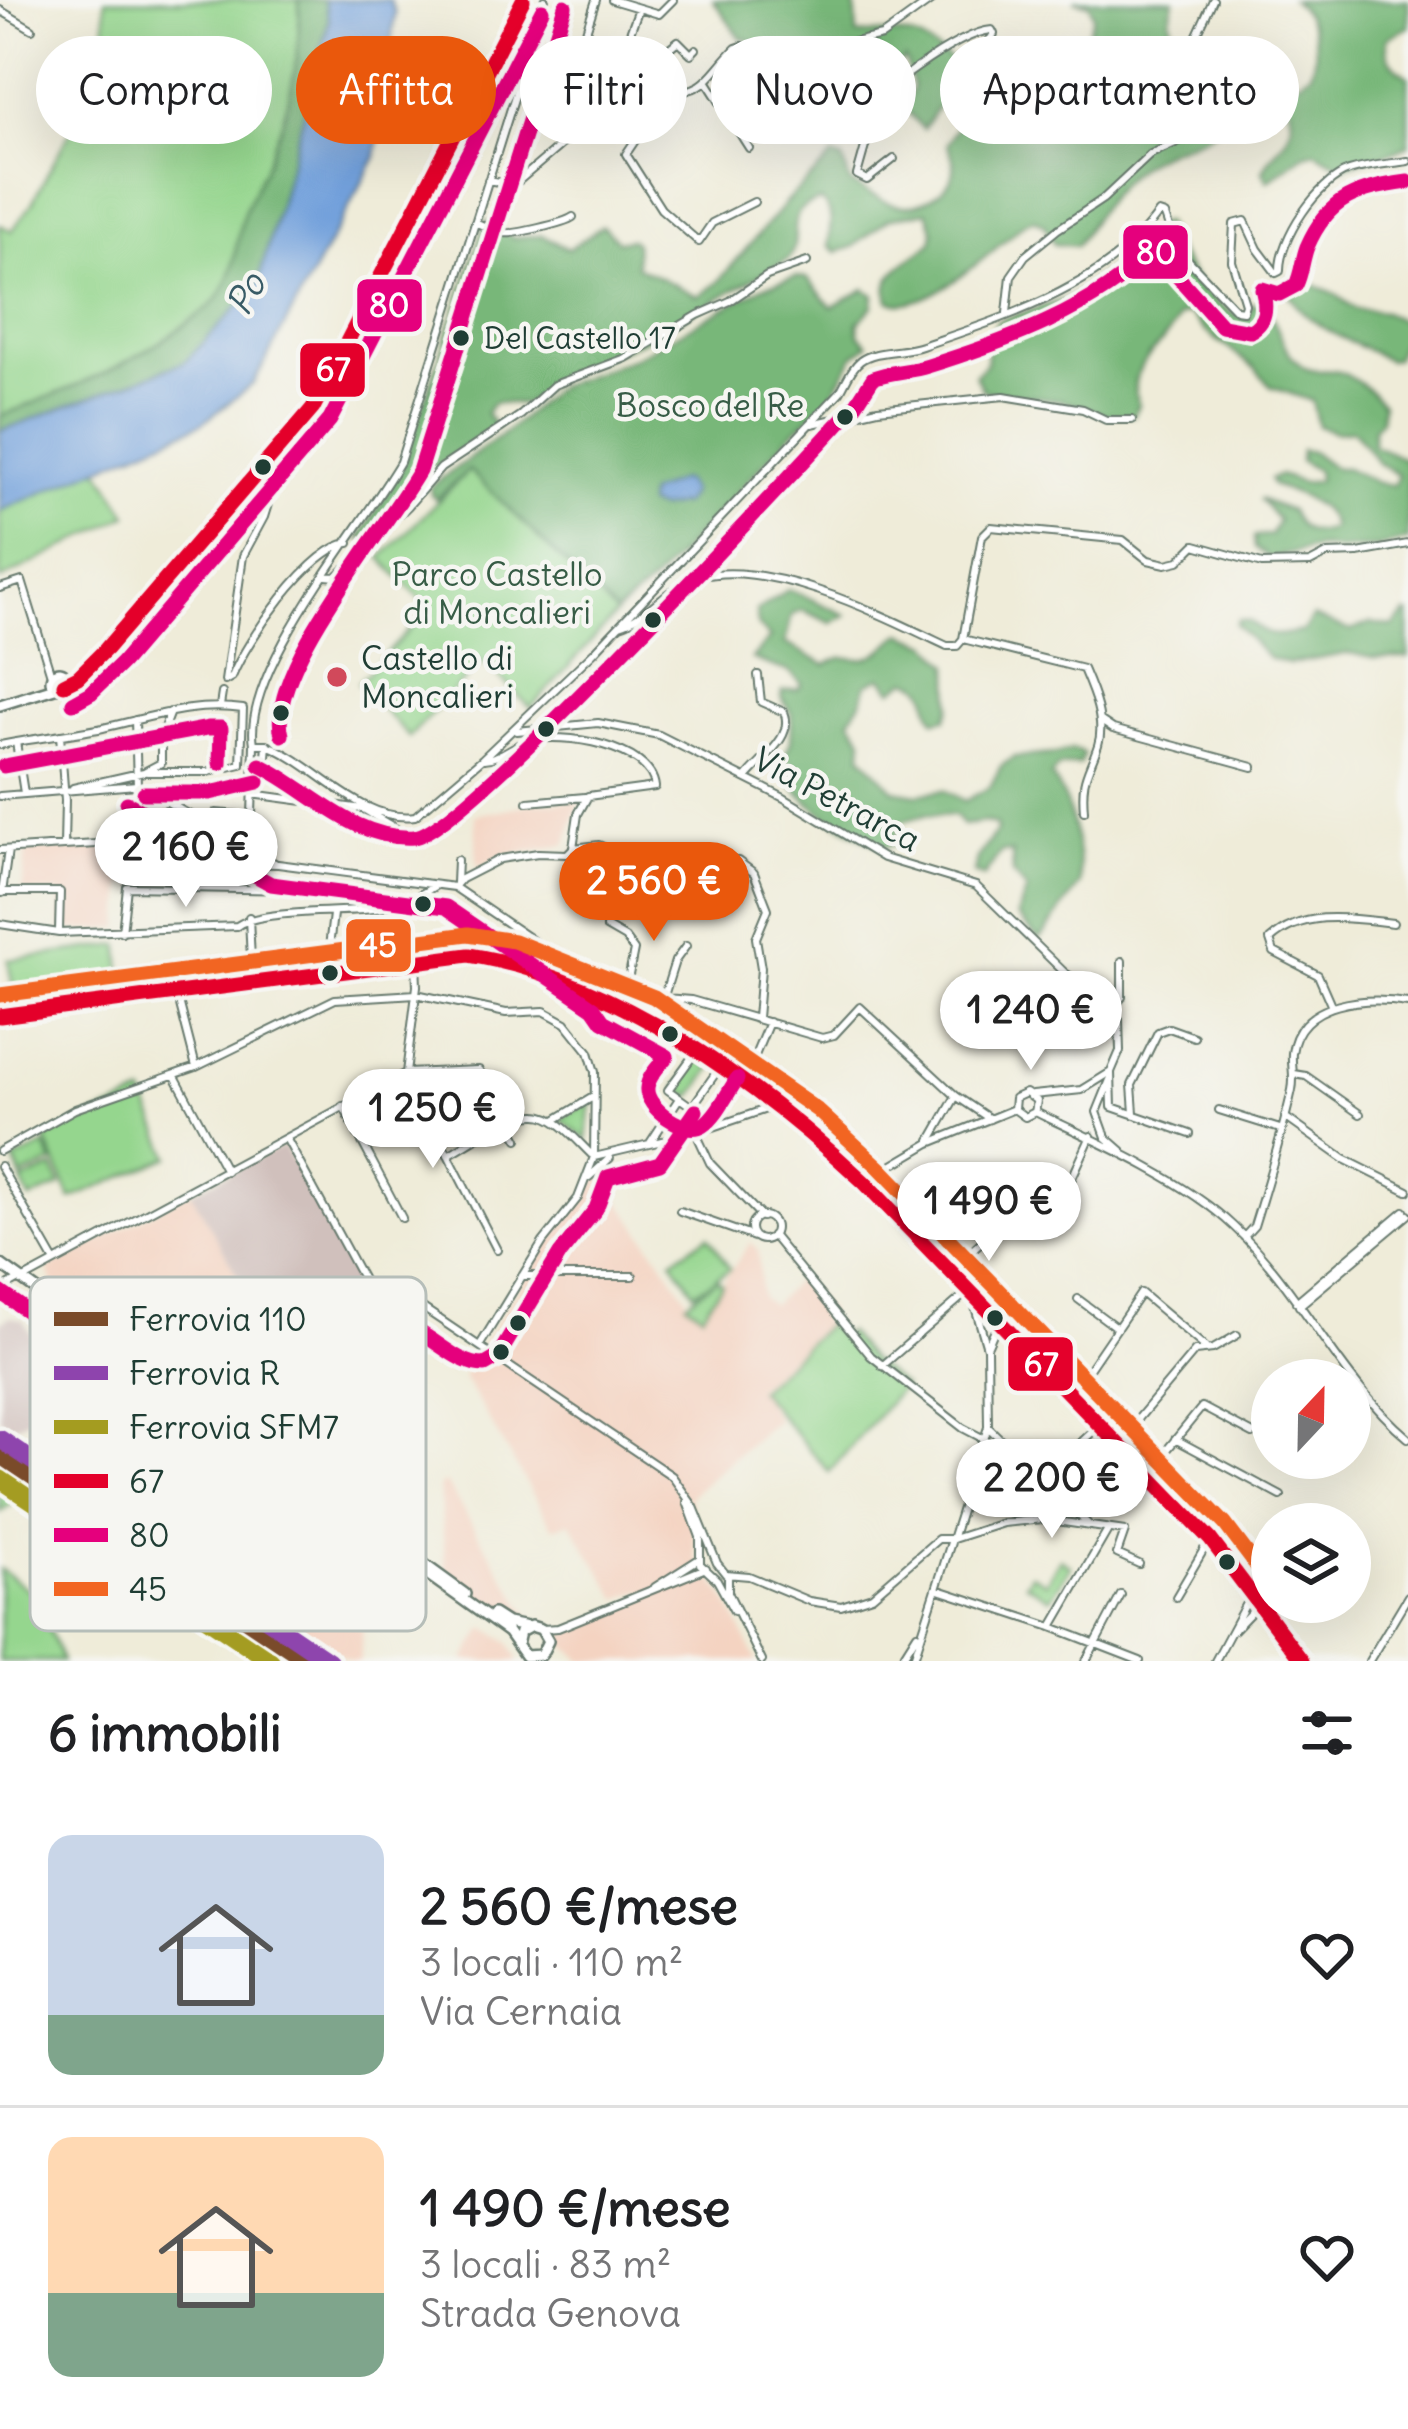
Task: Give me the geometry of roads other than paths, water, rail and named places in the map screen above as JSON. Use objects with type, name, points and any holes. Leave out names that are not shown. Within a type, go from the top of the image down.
[{"type":"main road","points":[[0,705],[86,670],[287,442],[320,396],[523,0]]},
{"type":"main road","points":[[0,1016],[469,955],[497,958],[619,999],[817,1136],[1151,1476],[1210,1539],[1251,1594]]},
{"type":"main road","points":[[0,1265],[30,1287]]},
{"type":"main road","points":[[21,1280],[30,1285]]},
{"type":"main road","points":[[426,1566],[507,1623],[541,1629],[556,1658]]},
{"type":"main road","points":[[426,1574],[496,1624],[525,1656],[538,1659],[548,1643]]},
{"type":"main road","points":[[1273,1623],[1302,1661]]},
{"type":"main road","points":[[517,1646],[518,1635],[526,1628]]},
{"type":"street","points":[[534,36],[545,0]]},
{"type":"street","points":[[584,36],[596,0]]},
{"type":"street","points":[[612,0],[659,14],[673,0]]},
{"type":"street","points":[[883,36],[932,0]]},
{"type":"street","points":[[1007,313],[1011,276],[1025,256],[1103,199],[1151,154],[1195,134],[1198,122],[1179,74],[1213,0]]},
{"type":"street","points":[[629,36],[639,8]]},
{"type":"street","points":[[0,10],[32,29]]},
{"type":"street","points":[[687,50],[691,54],[696,50]]},
{"type":"street","points":[[687,91],[711,77]]},
{"type":"street","points":[[266,757],[256,721],[280,641],[400,462],[520,80]]},
{"type":"street","points":[[707,82],[749,148]]},
{"type":"street","points":[[488,179],[514,185],[562,144]]},
{"type":"street","points":[[633,144],[626,154],[662,209],[699,242],[712,224],[754,202]]},
{"type":"street","points":[[866,144],[857,175],[867,180],[894,159]]},
{"type":"street","points":[[252,794],[415,816],[513,731],[620,626],[840,392],[856,363],[920,347],[1055,296],[1138,242],[1159,213],[1165,214],[1175,246],[1236,310],[1243,311],[1232,262],[1234,224],[1245,221],[1276,273],[1286,235],[1332,179],[1348,171],[1408,161]]},
{"type":"street","points":[[475,222],[510,235],[573,217]]},
{"type":"street","points":[[326,576],[336,577],[441,468],[521,416],[554,386],[626,358],[698,314],[730,302],[766,276],[806,262]]},
{"type":"street","points":[[808,424],[878,409],[1004,396],[1083,409],[1106,419],[1132,420]]},
{"type":"street","points":[[220,706],[243,556],[265,517],[287,442]]},
{"type":"street","points":[[620,626],[637,620],[701,576],[752,577],[802,584],[947,646],[957,646],[963,639],[982,536],[991,527],[1123,540],[1148,560],[1166,564],[1180,560],[1195,545],[1262,564],[1310,563],[1327,554],[1408,544]]},
{"type":"street","points":[[223,687],[264,621],[334,544],[349,543]]},
{"type":"street","points":[[0,588],[22,581],[59,679]]},
{"type":"street","points":[[963,639],[1083,669],[1098,718],[1099,743],[1085,771],[1084,811]]},
{"type":"street","points":[[746,778],[788,726],[784,712],[761,703],[758,675]]},
{"type":"street","points":[[1,745],[170,710],[220,706],[243,709],[241,764]]},
{"type":"street","points":[[141,773],[161,763],[161,734],[170,710]]},
{"type":"street","points":[[1098,718],[1113,729],[1253,767]]},
{"type":"street","points":[[135,720],[141,773],[137,785]]},
{"type":"street","name":"Via Petrarca","points":[[513,731],[572,723],[628,727],[682,744],[883,857],[976,886],[1065,974],[1113,1009]]},
{"type":"street","points":[[61,734],[69,789],[64,846]]},
{"type":"street","points":[[482,759],[530,740],[575,738],[631,757],[656,782],[652,790],[528,802]]},
{"type":"street","points":[[16,742],[24,793]]},
{"type":"street","points":[[262,744],[312,768],[342,794],[407,835],[428,832]]},
{"type":"street","points":[[213,828],[216,813],[253,816],[254,759],[262,744]]},
{"type":"street","points":[[69,789],[141,773],[208,772],[254,759],[289,758]]},
{"type":"street","points":[[0,796],[137,785],[278,864]]},
{"type":"street","points":[[573,848],[578,814],[588,796]]},
{"type":"street","points":[[59,933],[60,892],[1,892],[4,850],[128,842],[204,862],[278,864],[439,885],[457,883],[500,859],[567,854],[573,848],[599,844],[639,863],[729,859],[748,866],[767,909],[756,938],[762,969],[757,1018]]},
{"type":"street","points":[[457,860],[457,883]]},
{"type":"street","points":[[457,883],[619,999],[664,996],[830,1037],[860,1007],[956,1096],[990,1119]]},
{"type":"street","points":[[0,924],[59,933],[237,926],[249,917],[397,906],[439,885]]},
{"type":"street","points":[[122,932],[127,887],[295,890],[378,908]]},
{"type":"street","points":[[326,972],[334,914]]},
{"type":"street","points":[[249,917],[251,983]]},
{"type":"street","points":[[1332,1007],[1318,974],[1274,952],[1270,940],[1282,928],[1312,918],[1394,923]]},
{"type":"street","points":[[606,928],[625,938],[634,950],[619,999]]},
{"type":"street","points":[[664,996],[686,946]]},
{"type":"street","points":[[416,961],[406,1073],[497,1250]]},
{"type":"street","points":[[1122,961],[1122,997],[1113,1009],[1122,1040],[1097,1112],[1101,1128],[1133,1161]]},
{"type":"street","points":[[177,993],[196,1067]]},
{"type":"street","points":[[0,1151],[75,1109],[175,1076],[335,999],[416,994],[506,1013],[544,1011],[566,1023],[589,1052],[595,1072],[597,1161],[480,1346]]},
{"type":"street","points":[[1244,1237],[1254,1226],[1285,1117],[1294,1074],[1292,1051],[1300,1031],[1332,1007],[1360,999],[1408,1003]]},
{"type":"street","points":[[744,1082],[769,1022]]},
{"type":"street","points":[[1134,1113],[1132,1085],[1158,1032],[1169,1028],[1195,1036]]},
{"type":"street","points":[[697,1050],[668,1090],[710,1128]]},
{"type":"street","points":[[692,1108],[721,1066]]},
{"type":"street","points":[[0,1290],[406,1073],[479,1070],[518,1138]]},
{"type":"street","points":[[1294,1074],[1306,1076],[1360,1114]]},
{"type":"street","points":[[175,1076],[226,1171]]},
{"type":"street","points":[[1014,1109],[1018,1095],[1054,1096],[1082,1090],[1111,1076]]},
{"type":"street","points":[[1111,1076],[1112,1107],[1190,1134]]},
{"type":"street","points":[[1033,1095],[1036,1110]]},
{"type":"street","points":[[930,1143],[956,1096]]},
{"type":"street","points":[[1014,1109],[1025,1117],[1054,1096]]},
{"type":"street","points":[[554,1121],[593,1097]]},
{"type":"street","points":[[648,1146],[678,1100]]},
{"type":"street","points":[[597,1161],[776,1105]]},
{"type":"street","points":[[343,1106],[402,1218]]},
{"type":"street","points":[[863,1181],[930,1143],[1014,1109]]},
{"type":"street","points":[[1220,1109],[1280,1130]]},
{"type":"street","points":[[1036,1110],[1091,1136],[1221,1215],[1298,1304],[1359,1391],[1408,1438]]},
{"type":"street","points":[[448,1155],[508,1123],[537,1114],[554,1121],[597,1161]]},
{"type":"street","points":[[1285,1117],[1344,1160],[1408,1191]]},
{"type":"street","points":[[696,1133],[710,1162],[752,1207],[757,1230]]},
{"type":"street","points":[[1066,1189],[1091,1136]]},
{"type":"street","points":[[286,1138],[361,1277]]},
{"type":"street","points":[[0,1166],[55,1262]]},
{"type":"street","points":[[680,1211],[736,1231],[772,1235],[882,1366],[974,1436],[986,1440]]},
{"type":"street","points":[[1298,1304],[1406,1213]]},
{"type":"street","points":[[757,1230],[772,1221],[772,1235]]},
{"type":"street","points":[[950,1270],[1002,1223]]},
{"type":"street","points":[[39,1277],[45,1268]]},
{"type":"street","points":[[521,1276],[633,1276]]},
{"type":"street","points":[[882,1366],[970,1290],[988,1348]]},
{"type":"street","points":[[1072,1395],[1141,1293],[1205,1347],[1213,1349],[1237,1335]]},
{"type":"street","points":[[1078,1299],[1117,1328]]},
{"type":"street","points":[[976,1318],[988,1308]]},
{"type":"street","points":[[426,1310],[663,1468],[687,1498],[762,1661]]},
{"type":"street","points":[[913,1661],[986,1440],[988,1348],[999,1320]]},
{"type":"street","points":[[992,1337],[1003,1333],[1016,1338]]},
{"type":"street","points":[[1118,1443],[1196,1351],[1205,1347]]},
{"type":"street","points":[[1078,1514],[1098,1494],[1151,1476],[1202,1407],[1251,1433]]},
{"type":"street","points":[[1041,1479],[1101,1424]]},
{"type":"street","points":[[988,1427],[1088,1524]]},
{"type":"street","points":[[1175,1439],[1281,1496]]},
{"type":"street","points":[[687,1498],[706,1568],[723,1579],[754,1579],[816,1604],[848,1605],[872,1596],[932,1541],[1026,1520],[1125,1532],[1117,1554],[1139,1564]]},
{"type":"street","points":[[1052,1627],[1108,1529]]},
{"type":"street","points":[[1176,1597],[1210,1539]]},
{"type":"street","points":[[652,1590],[707,1552],[715,1557]]},
{"type":"street","points":[[541,1629],[558,1628],[706,1568],[715,1557]]},
{"type":"street","points":[[936,1589],[1140,1661]]},
{"type":"street","points":[[1215,1661],[1251,1594]]},
{"type":"street","points":[[1086,1661],[1121,1595]]},
{"type":"street","points":[[1369,1661],[1408,1597]]},
{"type":"street","points":[[1227,1637],[1251,1612]]},
{"type":"street","points":[[900,1661],[925,1621]]},
{"type":"street","points":[[548,1643],[558,1628]]},
{"type":"street","points":[[1287,1661],[1293,1649]]},
{"type":"water","points":[[324,0],[390,0],[395,13],[392,36],[325,36],[329,21]]},
{"type":"water","points":[[296,143],[378,144],[376,157],[253,384],[203,423],[0,511],[0,431],[185,362],[257,287]]},
{"type":"water","points":[[679,480],[691,492],[684,504],[659,509],[647,505],[648,494]]},
{"type":"railway","points":[[267,1631],[312,1654]]},
{"type":"rail line","name":"R","points":[[0,1439],[30,1459]]},
{"type":"rail line","name":"110","points":[[0,1454],[30,1474]]},
{"type":"rail line","name":"SFM7","points":[[0,1479],[30,1499]]},
{"type":"rail line","name":"SFM7","points":[[226,1631],[271,1661]]},
{"type":"rail line","name":"110","points":[[264,1631],[309,1661]]},
{"type":"rail line","name":"R","points":[[285,1631],[329,1661]]},
{"type":"place","name":"Del Castello 17","points":[[461,338]]},
{"type":"place","name":"Castello di Moncalieri","points":[[337,677]]},
{"type":"water label","name":"Po","points":[[246,294]]},
{"type":"park label","name":"Bosco del Re","points":[[710,405]]},
{"type":"park label","name":"Parco Castello di Moncalieri","points":[[497,593]]}]
